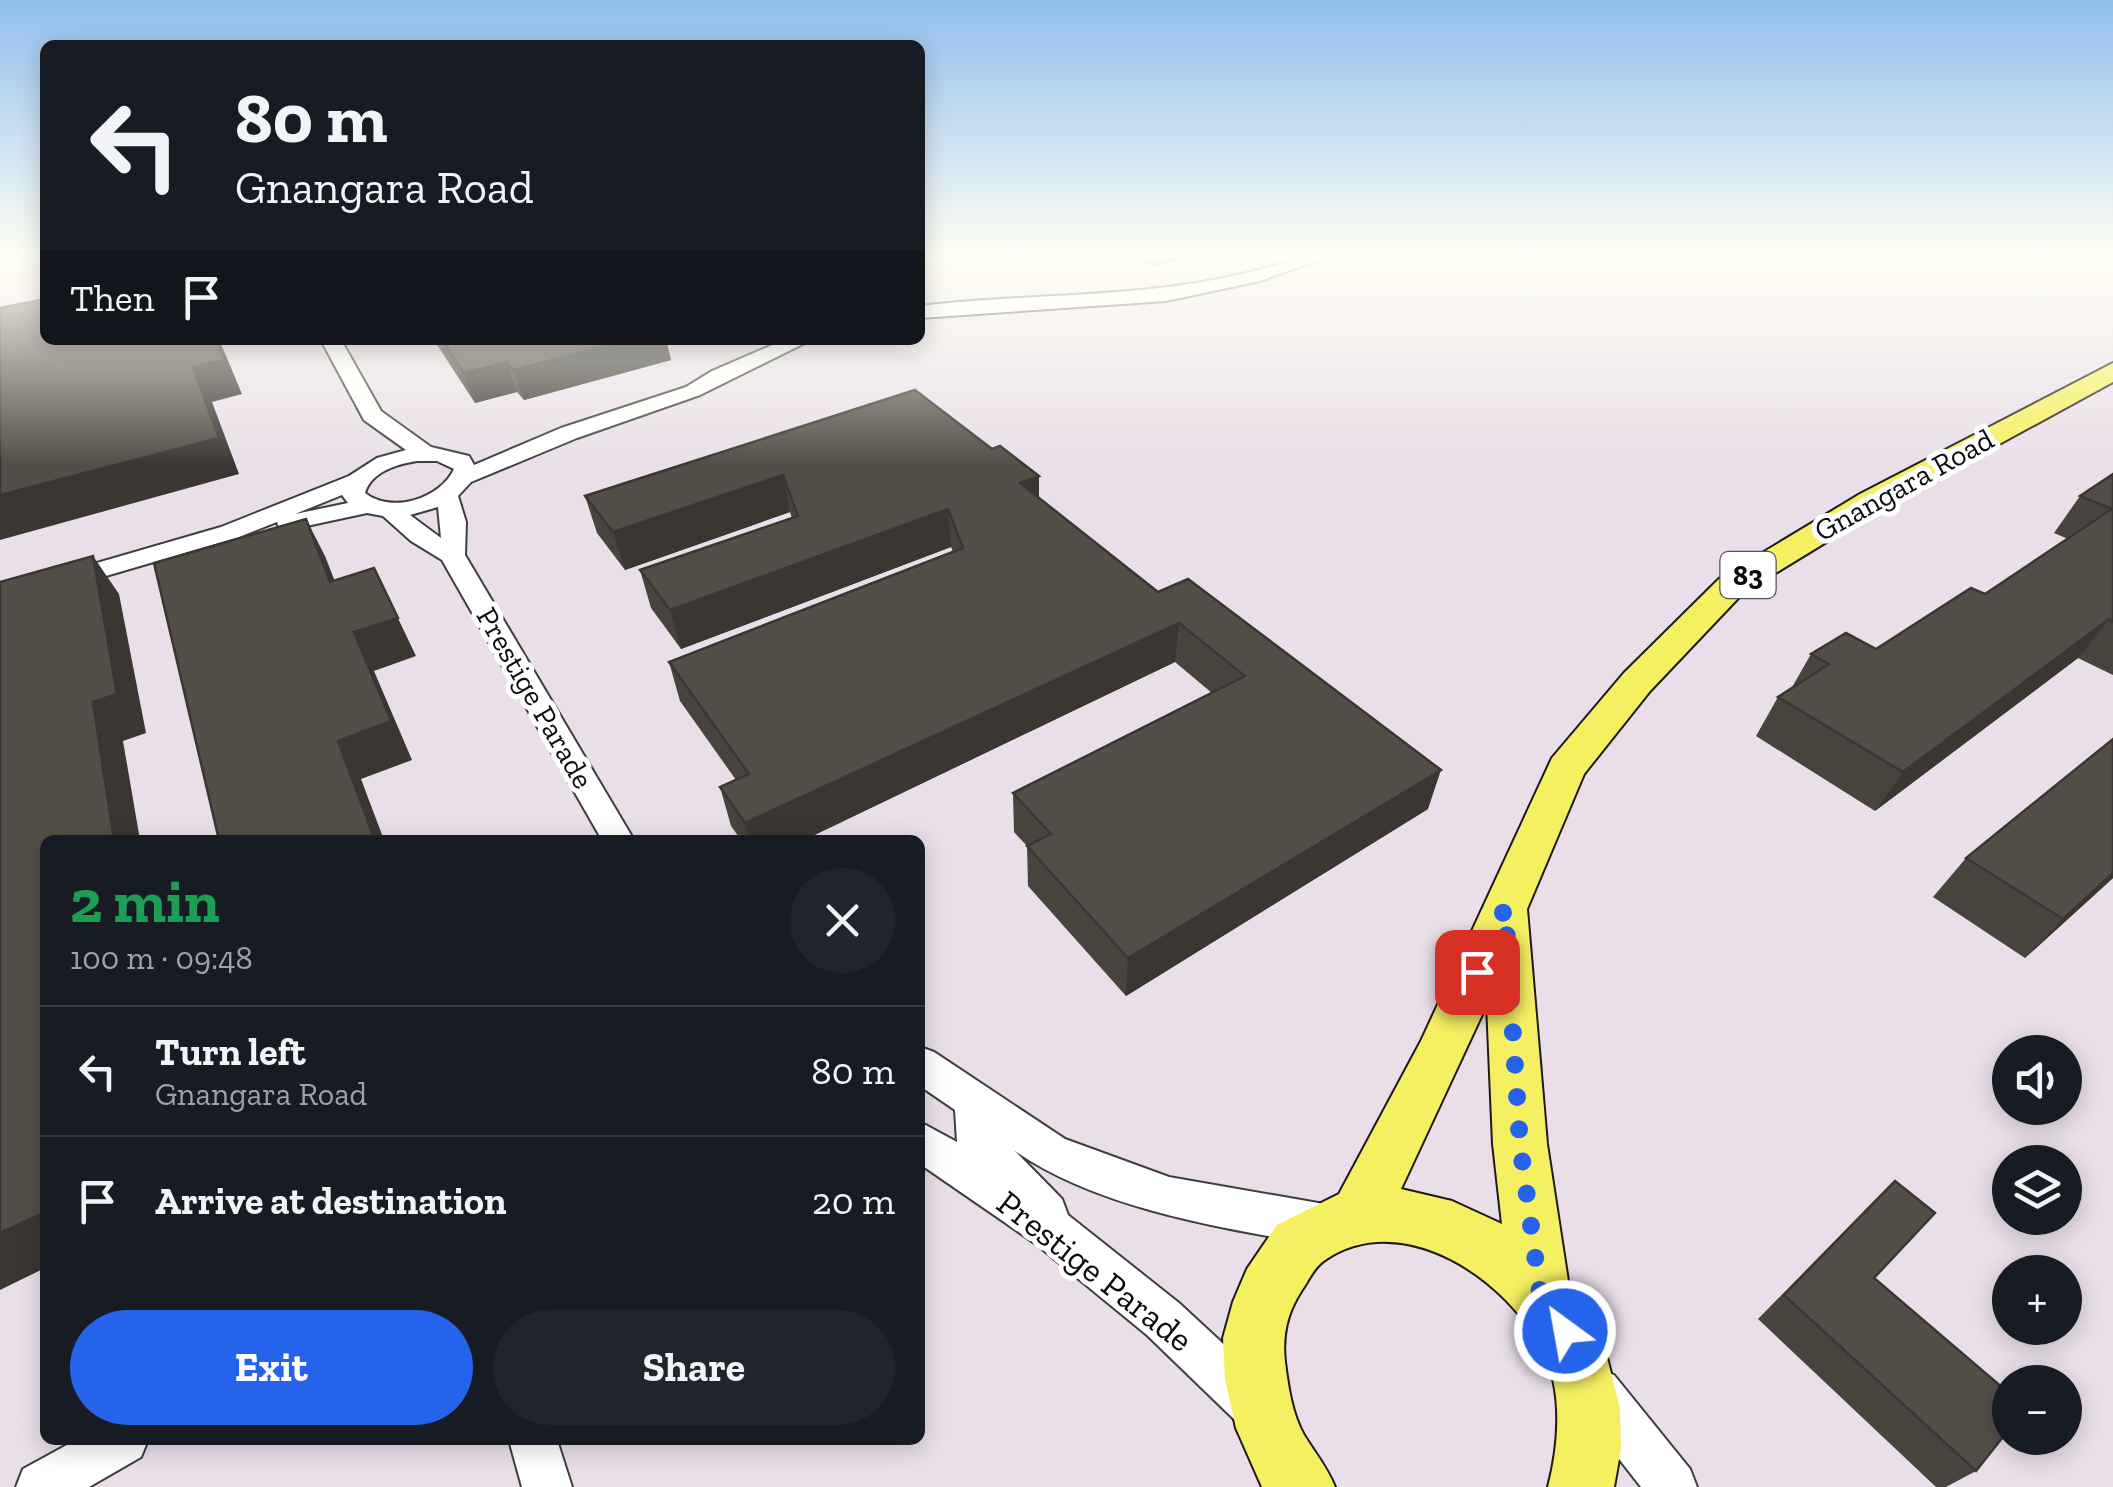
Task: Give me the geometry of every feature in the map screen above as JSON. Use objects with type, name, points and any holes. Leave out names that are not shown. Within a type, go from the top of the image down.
[{"type":"main road","name":"Gnangara Road","points":[[1346,1221],[1440,1055],[1566,768],[1636,682],[1731,586],[1870,501],[2113,370]]},
{"type":"main road","name":"Gnangara Road","points":[[1505,908],[1520,1144],[1540,1293]]},
{"type":"main road","name":"Gnangara Road","points":[[1294,1483],[1261,1411],[1252,1348],[1264,1292],[1302,1241],[1346,1221],[1421,1217],[1485,1244],[1540,1293],[1565,1331],[1583,1374],[1591,1431],[1581,1487]]},
{"type":"street","points":[[334,345],[372,415],[425,454]]},
{"type":"street","points":[[0,598],[230,532],[377,507],[419,504],[569,433],[693,391],[718,375],[789,345]]},
{"type":"street","points":[[372,415],[363,476],[354,495],[377,507]]},
{"type":"street","points":[[230,532],[396,459],[425,454],[451,456],[569,433]]},
{"type":"street","points":[[451,456],[461,461],[455,486]]},
{"type":"street","name":"Prestige Parade","points":[[452,555],[455,486]]},
{"type":"street","name":"Prestige Parade","points":[[377,507],[452,555],[615,835]]},
{"type":"street","name":"Prestige Parade","points":[[925,1067],[1052,1153],[1170,1197],[1346,1221]]},
{"type":"street","points":[[976,1102],[973,1121],[978,1146],[1017,1178],[1078,1251]]},
{"type":"street","name":"Prestige Parade","points":[[925,1144],[1078,1251],[1163,1319],[1261,1411]]},
{"type":"street","points":[[1583,1374],[1672,1487]]},
{"type":"street","points":[[42,1487],[115,1445]]},
{"type":"street","points":[[533,1445],[546,1487]]},
{"type":"shaded area","points":[[0,326],[40,326],[40,345],[925,345],[925,326],[2113,326],[2113,1487],[0,1487]]},
{"type":"building","points":[[0,326],[40,326],[40,345],[218,345],[224,360],[193,367],[219,438],[0,495]]},
{"type":"building","points":[[445,345],[609,345],[513,370],[507,362],[464,373]]},
{"type":"building","points":[[915,390],[992,449],[1000,446],[1039,476],[1020,483],[1158,592],[1188,579],[1441,770],[1128,958],[1027,846],[1051,834],[1013,793],[1245,676],[1179,623],[745,823],[720,787],[749,774],[669,662],[963,548],[948,509],[670,610],[640,570],[798,516],[783,475],[613,532],[585,496]]},
{"type":"building","points":[[2113,474],[2113,622],[2109,619],[1903,772],[1778,697],[1829,664],[1811,654],[1846,633],[1876,649],[1971,588],[1985,594],[2112,509],[2080,496]]},
{"type":"building","points":[[306,519],[330,582],[374,568],[398,618],[354,632],[391,721],[338,741],[373,835],[218,835],[154,563]]},
{"type":"building","points":[[93,556],[117,694],[93,702],[113,835],[40,835],[40,1214],[0,1233],[0,582]]},
{"type":"building","points":[[2113,739],[2113,873],[2063,919],[1966,858]]},
{"type":"building","points":[[1895,1181],[1935,1213],[1874,1278],[1992,1379],[1992,1451],[1976,1471],[1784,1295]]},
{"type":"route","points":[[1477,972],[1505,908],[1520,1144],[1540,1293],[1565,1331]]}]
